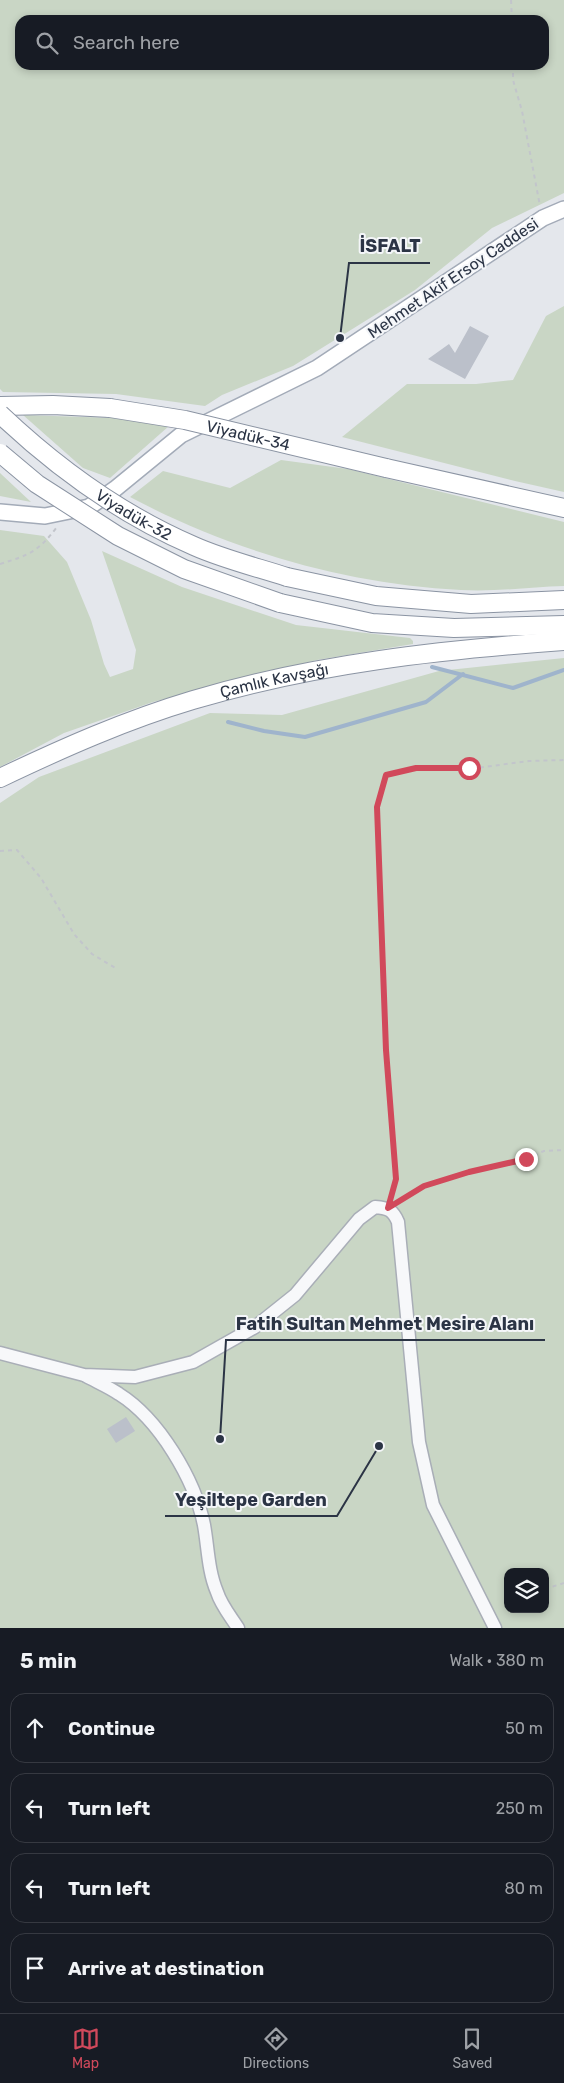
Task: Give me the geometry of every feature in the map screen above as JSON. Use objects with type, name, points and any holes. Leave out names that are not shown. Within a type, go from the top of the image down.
[{"type":"highway","name":"Viyadük-34","points":[[0,406],[53,405],[110,408],[185,420],[564,508]]},
{"type":"highway","name":"Viyadük-32","points":[[0,414],[29,442],[84,484],[130,512],[194,546],[287,577],[376,596],[471,604],[564,600]]},
{"type":"highway","name":"Viyadük-32","points":[[0,453],[37,484],[118,536],[184,569],[280,603],[372,623],[454,628],[564,625]]},
{"type":"highway","name":"Çamlık Kavşağı","points":[[0,778],[58,750],[128,722],[194,700],[263,682],[407,657],[503,645],[564,640]]},
{"type":"main road","name":"Mehmet Akif Ersoy Caddesi","points":[[0,512],[45,516],[61,514],[89,506],[115,489],[181,435],[317,368],[543,218],[564,209]]},
{"type":"lane","points":[[0,1353],[84,1375],[135,1377],[193,1362],[255,1327],[295,1294],[359,1219],[375,1207],[388,1208],[395,1214],[398,1222],[419,1442],[433,1505],[495,1628]]},
{"type":"lane","points":[[84,1375],[121,1395],[150,1420],[171,1449],[191,1486],[204,1524],[216,1592],[238,1628]]},
{"type":"path","points":[[512,0],[512,15]]},
{"type":"path","points":[[513,70],[513,80],[522,111],[543,218]]},
{"type":"path","points":[[0,564],[34,552],[47,540],[58,525],[61,514]]},
{"type":"path","points":[[388,1208],[396,1179],[386,1050],[377,807],[386,775],[416,768],[469,768],[529,761],[564,760]]},
{"type":"path","points":[[0,851],[17,850],[41,878],[74,934],[92,954],[117,970]]},
{"type":"path","points":[[388,1208],[424,1186],[469,1172],[526,1159],[544,1151],[564,1150]]},
{"type":"path","points":[[549,1587],[564,1583]]},
{"type":"green space","points":[[0,0],[564,0],[564,193],[492,228],[415,290],[293,366],[222,395],[205,406],[116,394],[3,392],[0,389]]},
{"type":"green space","points":[[564,306],[564,492],[342,437],[407,384],[476,384],[513,380],[546,316]]},
{"type":"green space","points":[[23,415],[114,418],[169,426],[110,478],[83,468]]},
{"type":"green space","points":[[281,460],[348,469],[564,522],[564,586],[500,590],[461,590],[375,581],[291,562],[249,549],[169,516],[130,497],[163,471],[230,488]]},
{"type":"green space","points":[[0,473],[31,502],[0,496]]},
{"type":"green space","points":[[0,530],[44,536],[67,562],[91,620],[104,664],[110,677],[133,669],[136,650],[102,551],[182,587],[296,625],[410,638],[413,644],[317,660],[153,702],[64,733],[0,767]]},
{"type":"green space","points":[[564,658],[564,1628],[0,1628],[0,803],[39,777],[210,713],[282,715],[439,671]]},
{"type":"building","points":[[470,326],[489,336],[465,379],[428,359],[449,344],[455,353]]},
{"type":"building","points":[[126,1417],[135,1431],[116,1443],[107,1429]]},
{"type":"waterway","points":[[432,667],[513,688],[564,670]]},
{"type":"waterway","points":[[228,722],[264,731],[305,737],[426,702],[463,674]]},
{"type":"place","name":"İSFALT","points":[[340,338]]},
{"type":"place","name":"Fatih Sultan Mehmet Mesire Alanı","points":[[220,1439]]},
{"type":"place","name":"Yeşiltepe Garden","points":[[379,1446]]},
{"type":"route","points":[[469,768],[416,768],[386,775],[377,807],[386,1050],[396,1179],[388,1208],[424,1186],[469,1172],[526,1159]]}]
